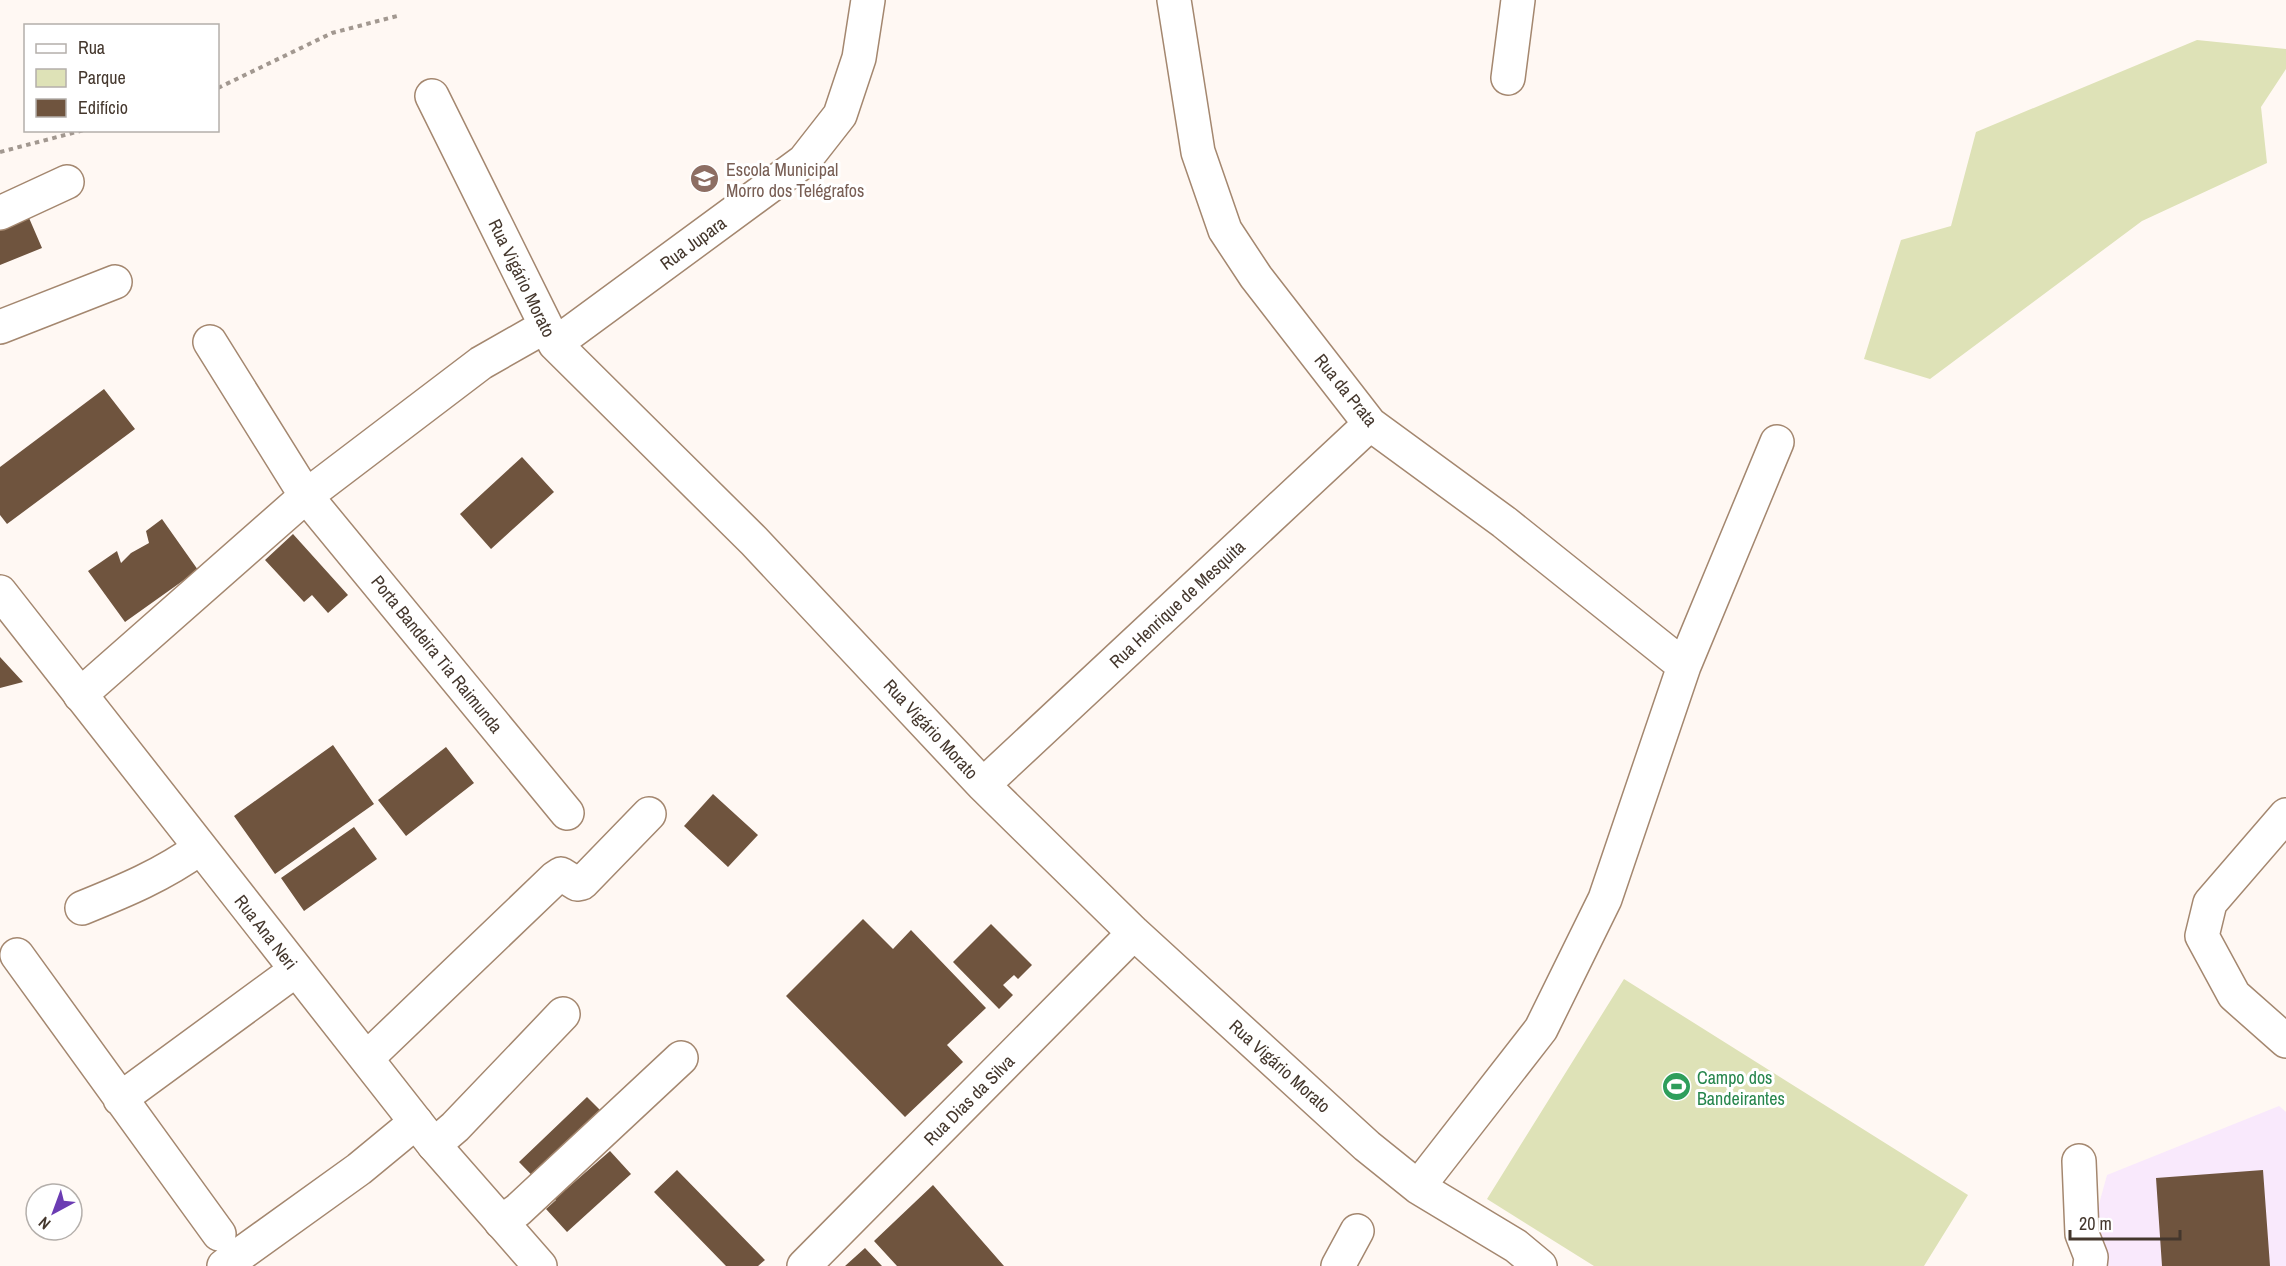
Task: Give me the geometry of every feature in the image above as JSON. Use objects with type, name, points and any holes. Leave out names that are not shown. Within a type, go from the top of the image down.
[{"type":"street","name":"Rua Jupara","points":[[306,496],[481,363],[550,335],[804,161],[840,115],[859,58],[868,0]]},
{"type":"street","name":"Rua da Prata","points":[[1174,0],[1198,152],[1225,230],[1256,277],[1370,424],[1504,522],[1684,666]]},
{"type":"street","points":[[1508,78],[1518,0]]},
{"type":"street","name":"Rua Vigário Morato","points":[[432,96],[550,335],[754,541],[983,784],[1134,933],[1367,1146],[1418,1187],[1516,1246],[1540,1266]]},
{"type":"street","points":[[0,213],[67,182]]},
{"type":"street","points":[[0,327],[115,282]]},
{"type":"street","name":"Porta Bandeira Tia Raimunda","points":[[210,342],[306,496],[567,813]]},
{"type":"street","name":"Rua Henrique de Mesquita","points":[[983,784],[1370,424]]},
{"type":"street","points":[[1418,1187],[1541,1029],[1605,899],[1684,666],[1777,442]]},
{"type":"street","points":[[80,695],[306,496]]},
{"type":"street","name":"Rua Ana Neri","points":[[0,591],[425,1134],[540,1266]]},
{"type":"street","points":[[367,1058],[555,878],[561,874],[577,884],[582,883],[649,814]]},
{"type":"street","points":[[2286,814],[2210,903],[2202,936],[2234,994],[2286,1041]]},
{"type":"street","points":[[82,908],[148,882],[173,868],[200,848]]},
{"type":"street","name":"Rua Dias da Silva","points":[[804,1266],[1134,933]]},
{"type":"street","points":[[17,955],[219,1234]]},
{"type":"street","points":[[120,1099],[296,970]]},
{"type":"street","points":[[224,1266],[359,1169],[425,1134],[455,1127],[563,1014]]},
{"type":"street","points":[[501,1222],[518,1210],[681,1058]]},
{"type":"street","points":[[2079,1161],[2082,1234],[2091,1257],[2090,1266]]},
{"type":"street","points":[[1338,1266],[1357,1231]]},
{"type":"path","points":[[219,88],[332,33],[401,15]]},
{"type":"path","points":[[0,152],[76,132]]},
{"type":"shaded area","points":[[2279,1106],[2286,1112],[2286,1266],[2082,1266],[2107,1175]]},
{"type":"green space","points":[[2197,40],[2286,49],[2286,69],[2261,107],[2267,163],[2142,221],[1930,379],[1864,359],[1901,240],[1951,226],[1976,132]]},
{"type":"green space","name":"Campo dos Bandeirantes","points":[[1624,979],[1968,1195],[1924,1266],[1594,1266],[1487,1199]]},
{"type":"building","points":[[26,211],[42,248],[0,265],[0,222]]},
{"type":"building","points":[[104,389],[135,429],[7,524],[0,515],[0,467]]},
{"type":"building","points":[[522,457],[554,492],[491,549],[460,514]]},
{"type":"building","points":[[162,519],[198,570],[125,622],[88,571],[117,551],[121,563],[131,553],[149,543],[146,531]]},
{"type":"building","points":[[293,534],[348,595],[328,613],[312,595],[304,602],[265,560]]},
{"type":"building","points":[[0,657],[23,682],[0,688]]},
{"type":"building","points":[[333,745],[374,804],[275,874],[234,816]]},
{"type":"building","points":[[446,747],[474,783],[406,836],[378,800]]},
{"type":"building","points":[[713,794],[758,835],[728,867],[684,826]]},
{"type":"building","points":[[354,827],[377,859],[304,911],[281,878]]},
{"type":"building","points":[[863,919],[893,949],[911,930],[986,1008],[947,1045],[963,1062],[905,1117],[786,996]]},
{"type":"building","points":[[991,924],[1032,965],[1018,979],[1014,975],[1003,985],[1013,995],[999,1009],[953,962]]},
{"type":"building","points":[[587,1097],[624,1134],[563,1192],[610,1151],[631,1174],[567,1232],[546,1209],[556,1200],[519,1162]]},
{"type":"building","points":[[677,1170],[765,1260],[758,1266],[726,1266],[654,1192]]},
{"type":"building","points":[[2263,1170],[2270,1266],[2162,1266],[2156,1178]]},
{"type":"building","points":[[933,1185],[1004,1266],[897,1266],[874,1241]]},
{"type":"building","points":[[865,1248],[882,1266],[845,1266]]},
{"type":"place","name":"Escola Municipal Morro dos Telégrafos","points":[[705,179]]},
{"type":"place","name":"Campo dos Bandeirantes","points":[[1676,1087]]}]
